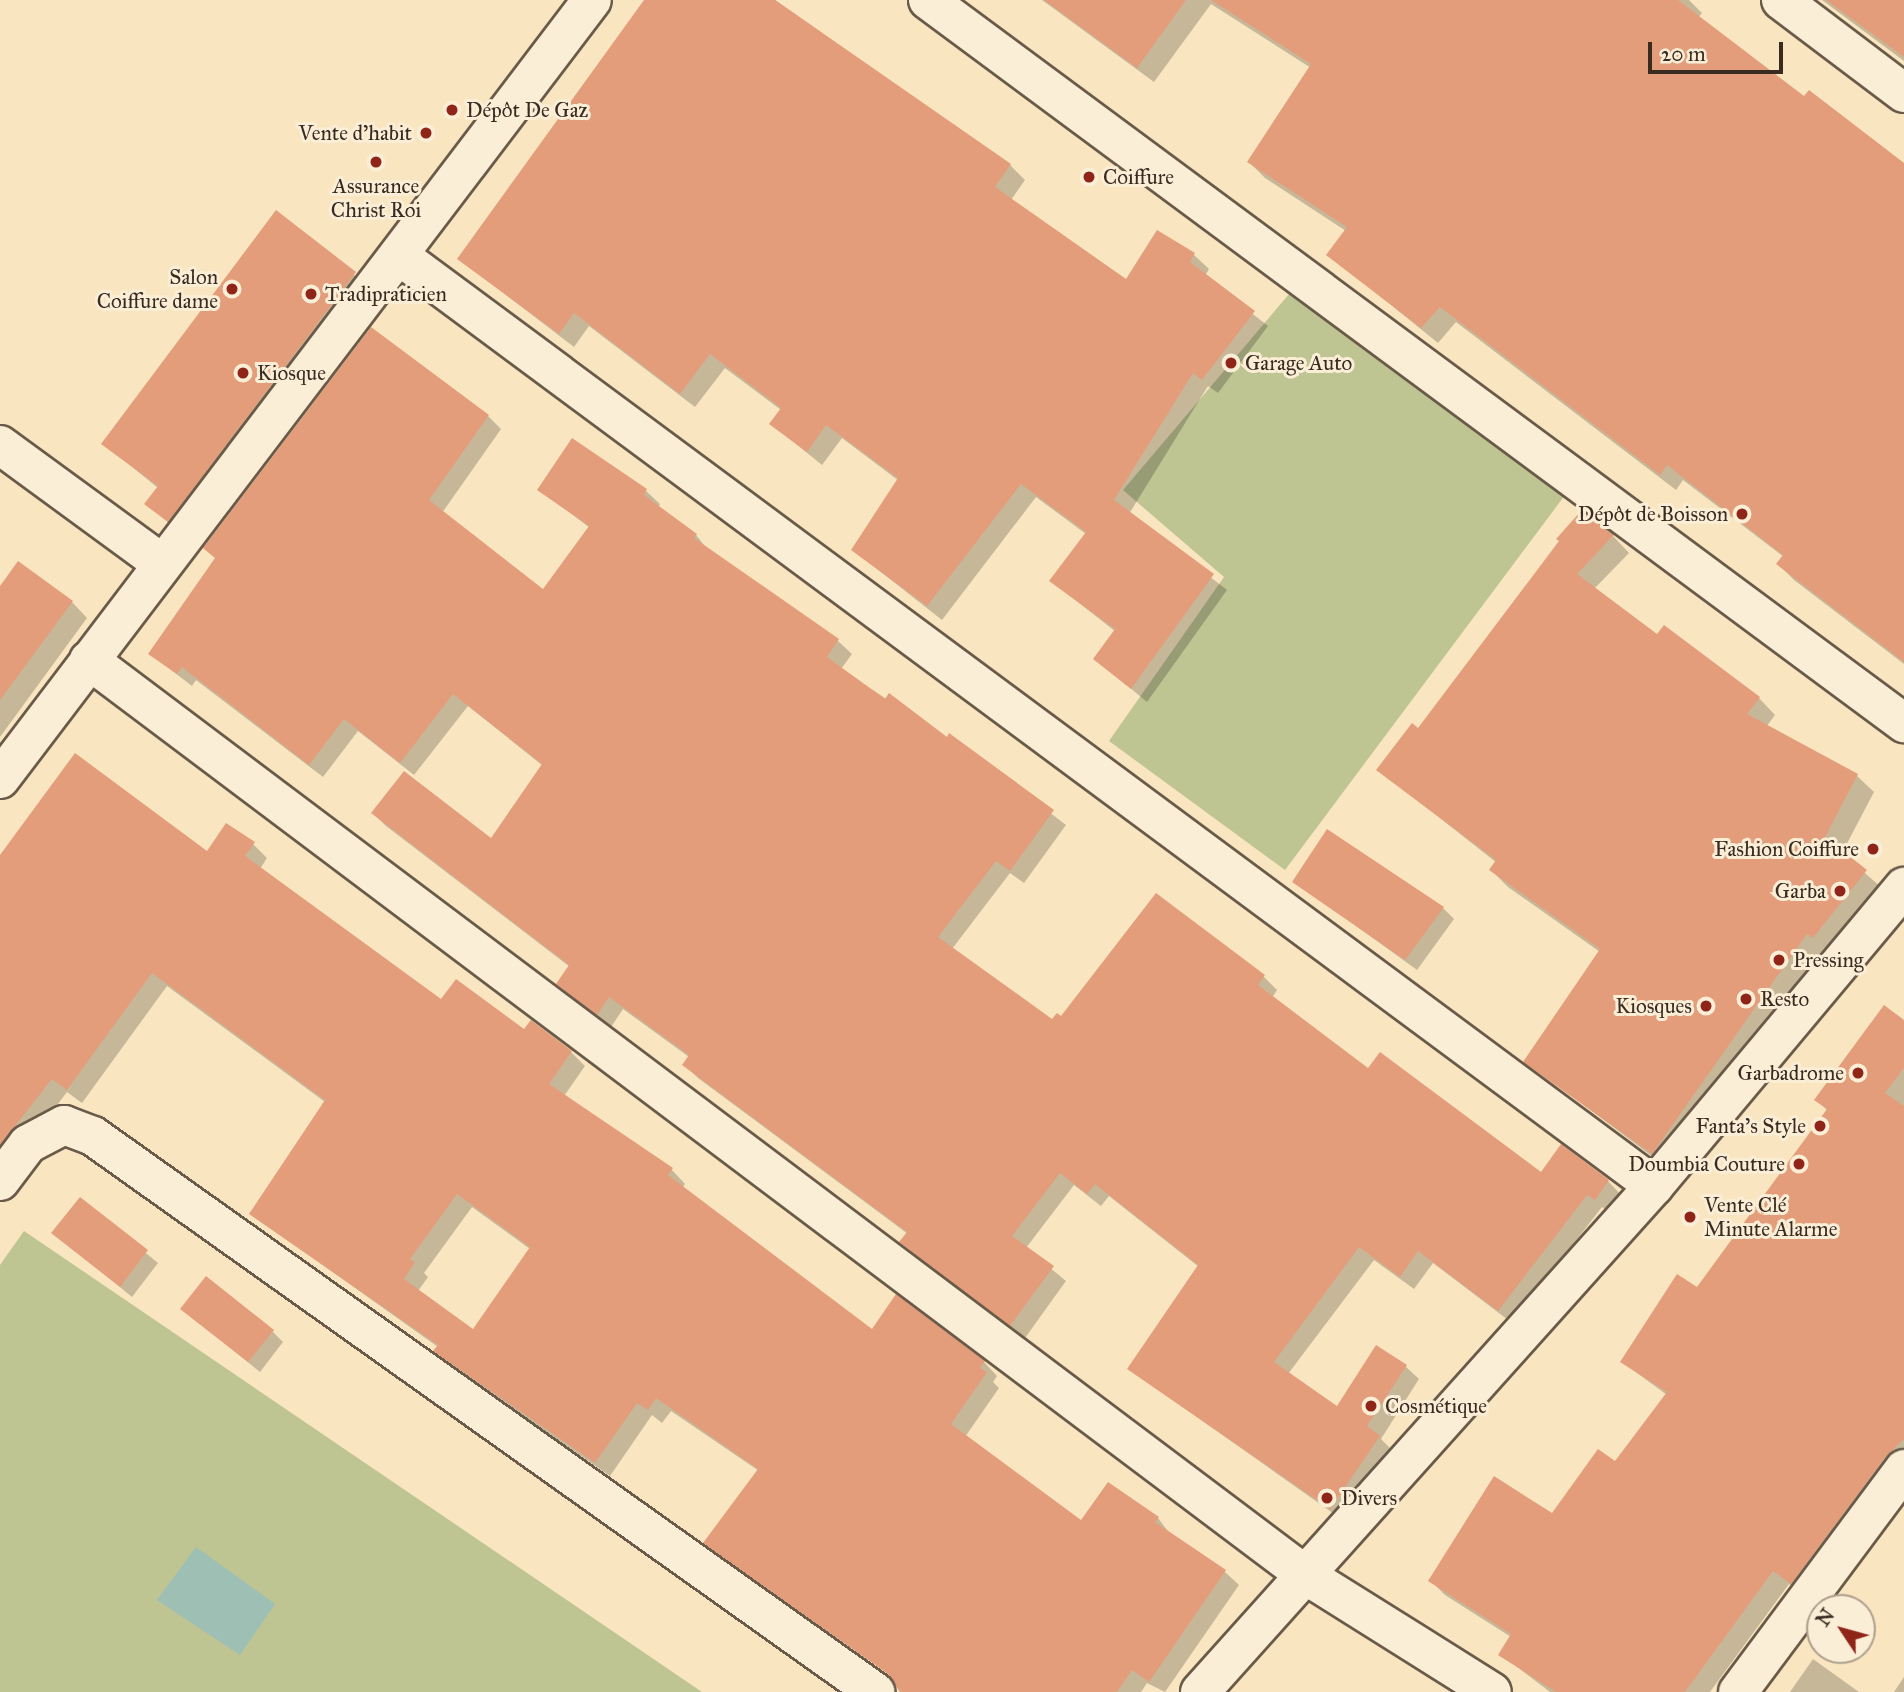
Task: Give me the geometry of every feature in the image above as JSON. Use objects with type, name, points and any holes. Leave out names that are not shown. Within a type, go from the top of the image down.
[{"type":"street","points":[[0,779],[161,563],[401,257],[592,0]]},
{"type":"street","points":[[1781,0],[1904,93]]},
{"type":"street","points":[[947,6],[1904,723]]},
{"type":"street","points":[[401,257],[1654,1185]]},
{"type":"street","points":[[0,445],[161,563]]},
{"type":"street","points":[[89,660],[1307,1576],[1492,1692]]},
{"type":"street","points":[[1200,1692],[1307,1576],[1654,1185],[1904,887]]},
{"type":"street","points":[[0,1181],[28,1144],[64,1125],[93,1136],[875,1692]]},
{"type":"street","points":[[1738,1692],[1904,1469]]},
{"type":"green space","points":[[1301,280],[1577,479],[1285,870],[1109,741],[1224,577],[1123,490]]},
{"type":"green space","points":[[24,1231],[702,1692],[0,1692],[0,1265]]},
{"type":"water","points":[[196,1547],[275,1604],[240,1655],[157,1600]]},
{"type":"building","points":[[644,0],[775,0],[1011,164],[995,187],[1126,279],[1157,230],[1195,253],[1190,262],[1255,311],[1202,380],[1193,373],[1114,500],[1214,574],[1131,689],[1093,659],[1115,629],[1049,581],[1086,532],[1021,484],[927,606],[851,550],[898,478],[826,425],[807,452],[769,424],[781,408],[710,354],[680,394],[574,313],[559,334],[457,259]]},
{"type":"building","points":[[1044,0],[1186,0],[1137,68]]},
{"type":"building","points":[[1211,0],[1678,0],[1804,96],[1809,90],[1904,163],[1904,662],[1776,564],[1783,555],[1667,465],[1660,475],[1440,307],[1421,328],[1326,255],[1347,227],[1247,162],[1311,64]]},
{"type":"building","points":[[1826,0],[1904,0],[1904,57]]},
{"type":"building","points":[[276,210],[356,272],[168,522],[144,504],[158,486],[101,444]]},
{"type":"building","points":[[371,327],[489,415],[429,500],[543,589],[589,526],[537,490],[572,438],[647,489],[644,495],[697,534],[694,538],[839,639],[827,657],[885,699],[889,693],[947,737],[949,733],[1054,810],[1010,871],[996,861],[938,937],[1052,1019],[1057,1013],[1061,1016],[1156,893],[1265,975],[1258,985],[1368,1068],[1380,1052],[1541,1172],[1561,1144],[1609,1180],[1595,1200],[1587,1195],[1498,1311],[1418,1251],[1400,1277],[1359,1247],[1274,1362],[1337,1406],[1376,1345],[1407,1365],[1367,1426],[1380,1436],[1330,1509],[1127,1369],[1198,1265],[1095,1184],[1087,1194],[1060,1173],[1012,1236],[1054,1266],[1010,1326],[899,1242],[907,1232],[682,1065],[689,1055],[609,997],[597,1015],[556,984],[569,965],[371,813],[404,771],[491,838],[542,764],[453,694],[400,763],[344,719],[309,765],[182,667],[177,674],[148,654],[215,558],[203,548]]},
{"type":"building","points":[[1581,511],[1614,535],[1577,574],[1657,634],[1664,625],[1760,697],[1747,714],[1858,774],[1825,837],[1867,870],[1813,938],[1807,934],[1652,1154],[1523,1062],[1600,949],[1489,870],[1496,860],[1376,770],[1412,723],[1418,728],[1559,541],[1556,539]]},
{"type":"building","points":[[18,561],[73,601],[0,700],[0,586]]},
{"type":"building","points":[[75,753],[207,851],[226,823],[255,842],[245,856],[441,999],[456,979],[524,1029],[531,1020],[572,1051],[549,1084],[673,1168],[668,1175],[872,1329],[896,1294],[985,1361],[980,1368],[987,1372],[951,1424],[1081,1520],[1108,1482],[1159,1517],[1155,1522],[1226,1570],[1149,1682],[1132,1670],[1117,1692],[900,1692],[888,1674],[703,1543],[758,1469],[656,1398],[648,1410],[637,1403],[595,1463],[433,1351],[438,1345],[249,1214],[325,1100],[152,973],[67,1090],[52,1079],[0,1145],[0,855]],"holes":[[[457,1194],[530,1247],[473,1329],[404,1279],[415,1262],[410,1259]]]},
{"type":"building","points":[[1327,829],[1444,907],[1405,960],[1292,882]]},
{"type":"building","points":[[1884,1005],[1904,1020],[1904,1068],[1885,1093],[1904,1106],[1904,1439],[1886,1456],[1791,1584],[1773,1571],[1685,1692],[1556,1692],[1498,1655],[1511,1634],[1428,1581],[1494,1476],[1552,1513],[1598,1449],[1615,1461],[1667,1392],[1620,1362],[1677,1274],[1697,1287],[1827,1109],[1814,1100]]},
{"type":"building","points":[[80,1197],[148,1250],[120,1287],[51,1233]]},
{"type":"building","points":[[206,1276],[274,1330],[248,1362],[180,1309]]},
{"type":"place","name":"Dépôt De Gaz","points":[[452,110]]},
{"type":"place","name":"Vente d'habit","points":[[426,133]]},
{"type":"place","name":"Assurance Christ Roi","points":[[376,162]]},
{"type":"place","name":"Coiffure","points":[[1089,177]]},
{"type":"place","name":"Salon Coiffure dame","points":[[232,289]]},
{"type":"place","name":"Tradipraticien","points":[[311,294]]},
{"type":"place","name":"Garage Auto","points":[[1231,363]]},
{"type":"place","name":"Kiosque","points":[[243,373]]},
{"type":"place","name":"Dépôt de Boisson","points":[[1742,514]]},
{"type":"place","name":"Fashion Coiffure","points":[[1873,849]]},
{"type":"place","name":"Garba","points":[[1840,891]]},
{"type":"place","name":"Pressing","points":[[1779,960]]},
{"type":"place","name":"Resto","points":[[1746,999]]},
{"type":"place","name":"Kiosques","points":[[1706,1006]]},
{"type":"place","name":"Garbadrome","points":[[1858,1073]]},
{"type":"place","name":"Fanta's Style","points":[[1820,1126]]},
{"type":"place","name":"Doumbia Couture","points":[[1799,1164]]},
{"type":"place","name":"Vente Clé Minute Alarme","points":[[1690,1217]]},
{"type":"place","name":"Cosmétique","points":[[1371,1406]]},
{"type":"place","name":"Divers","points":[[1327,1498]]}]
